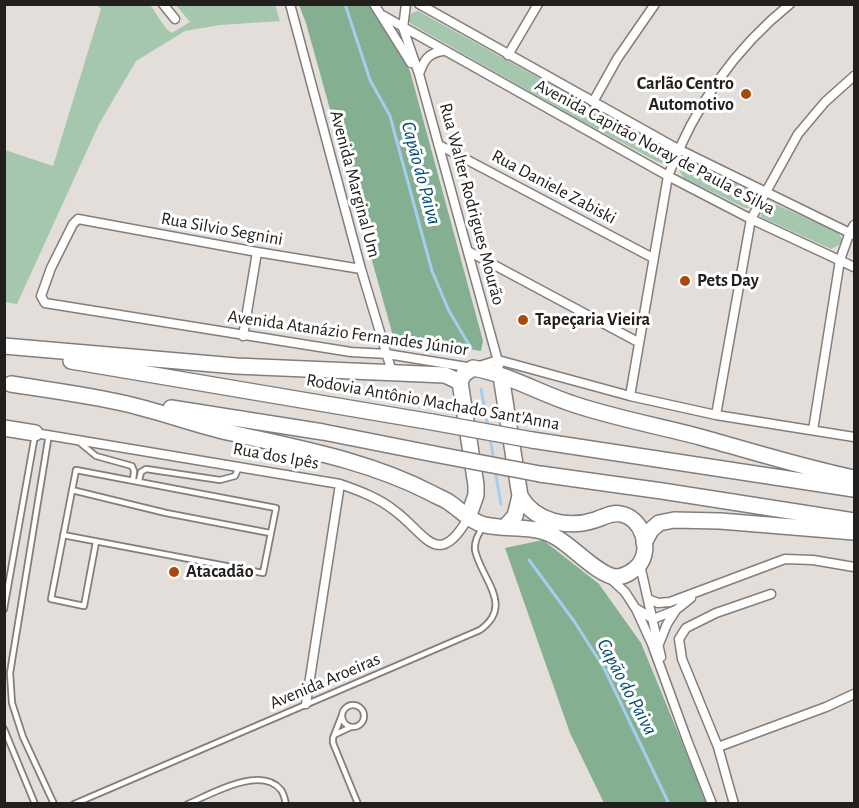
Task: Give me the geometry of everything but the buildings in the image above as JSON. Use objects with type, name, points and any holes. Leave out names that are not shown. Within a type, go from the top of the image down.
[{"type":"highway","points":[[4,348],[236,366],[445,375],[460,382]]},
{"type":"highway","name":"Rodovia Antônio Machado Sant'Anna","points":[[4,348],[532,440],[855,489]]},
{"type":"highway","points":[[468,518],[476,495],[476,484],[460,382],[464,374],[472,368],[487,370],[577,406],[699,437],[807,468],[855,478]]},
{"type":"highway","points":[[501,376],[520,496],[515,516],[505,527]]},
{"type":"highway","points":[[8,383],[126,404],[216,429],[332,455],[425,490],[447,501],[468,518],[483,525],[551,534],[605,574],[616,577],[624,576],[640,565],[644,543],[641,528],[628,516],[613,513],[586,522],[556,523],[530,510],[520,496]]},
{"type":"highway","points":[[8,383],[323,432],[540,474],[855,521]]},
{"type":"highway","points":[[4,428],[42,433]]},
{"type":"highway","points":[[644,543],[651,530],[659,524],[674,520],[720,521],[855,532]]},
{"type":"street","points":[[163,4],[175,19]]},
{"type":"street","name":"Avenida Marginal Um","points":[[290,4],[361,269],[392,372]]},
{"type":"street","name":"Rua Walter Rodrigues Mourão","points":[[374,4],[419,75]]},
{"type":"street","name":"Rua Walter Rodrigues Mourão","points":[[406,4],[403,28],[439,145],[501,376]]},
{"type":"street","name":"Avenida Capitão Noray de Paula e Silva","points":[[419,4],[678,149],[765,192],[853,231]]},
{"type":"street","points":[[508,55],[538,4]]},
{"type":"street","points":[[593,102],[617,59],[655,4]]},
{"type":"street","points":[[630,396],[668,176],[678,149],[714,83],[752,38],[790,4]]},
{"type":"street","name":"Avenida Capitão Noray de Paula e Silva","points":[[381,15],[668,176],[751,219],[855,267]]},
{"type":"street","points":[[419,75],[428,56],[434,52],[443,51]]},
{"type":"street","points":[[716,415],[751,219],[798,134],[825,102],[855,76]]},
{"type":"street","name":"Rua Daniele Zabiski","points":[[439,145],[653,258]]},
{"type":"street","name":"Rua Silvio Segnini","points":[[45,303],[41,296],[51,267],[73,224],[78,219],[361,269]]},
{"type":"street","points":[[813,430],[840,260],[853,231]]},
{"type":"street","points":[[468,251],[638,342]]},
{"type":"street","points":[[243,336],[257,252]]},
{"type":"street","name":"Avenida Atanázio Fernandes Júnior","points":[[45,303],[243,336],[351,352],[387,354],[472,368],[498,360]]},
{"type":"street","points":[[498,360],[630,396],[716,415],[855,437]]},
{"type":"street","name":"Rua dos Ipês","points":[[42,433],[340,484],[364,492],[386,504],[429,543],[437,545],[447,543],[455,537],[468,518]]},
{"type":"street","points":[[306,704],[340,484]]},
{"type":"street","points":[[648,599],[658,603],[670,602],[785,559],[813,560],[855,567]]},
{"type":"street","points":[[640,565],[659,644],[662,670]]},
{"type":"street","points":[[605,574],[625,592],[636,609],[662,670],[712,804]]},
{"type":"street","points":[[653,619],[676,610],[698,593]]},
{"type":"street","points":[[734,804],[718,747],[682,659],[679,639],[686,628],[716,613],[771,594]]},
{"type":"street","points":[[636,609],[653,619]]},
{"type":"street","points":[[659,644],[676,610]]},
{"type":"street","points":[[718,747],[855,694]]},
{"type":"lane","points":[[4,609],[42,433]]},
{"type":"lane","points":[[42,433],[10,673],[12,703],[23,737],[54,804]]},
{"type":"lane","points":[[75,438],[96,456],[132,466],[133,480]]},
{"type":"lane","points":[[139,481],[142,471],[146,469],[220,480],[235,476],[239,467]]},
{"type":"lane","points":[[63,536],[96,542],[263,573],[276,508],[76,470],[63,536],[51,599],[84,606],[96,542]]},
{"type":"lane","points":[[72,490],[166,513],[270,533]]},
{"type":"lane","name":"Avenida Aroeiras","points":[[74,804],[480,630],[495,611],[496,599],[475,549],[483,525]]},
{"type":"lane","points":[[334,735],[360,724],[363,718],[360,708],[350,705],[344,709],[334,735],[333,743],[358,804]]},
{"type":"lane","points":[[342,715],[344,722],[353,726]]},
{"type":"lane","points":[[4,729],[35,804]]},
{"type":"lane","points":[[188,804],[239,783],[256,779],[272,783],[282,791],[286,804]]},
{"type":"green space","points":[[97,5],[150,5],[172,33],[190,22],[176,5],[275,5],[280,21],[220,25],[185,31],[136,61],[99,124],[17,304],[5,302],[5,150],[53,166],[101,9]]},
{"type":"green space","points":[[299,5],[371,5],[410,71],[483,341],[481,351],[393,336],[306,23]]},
{"type":"green space","points":[[418,11],[659,144],[671,154],[670,160],[664,164],[656,161],[413,25],[409,22],[408,17]]},
{"type":"green space","points":[[691,161],[753,192],[756,196],[755,204],[745,208],[684,178],[679,170],[682,162]]},
{"type":"green space","points":[[768,201],[838,232],[842,239],[841,244],[831,249],[761,217],[761,207]]},
{"type":"green space","points":[[543,540],[599,584],[641,643],[707,803],[604,803],[570,733],[505,548]]},
{"type":"waterway","name":"Capão do Paiva","points":[[345,4],[370,80],[390,116],[432,271],[449,311],[471,348]]},
{"type":"waterway","points":[[481,389],[488,428]]},
{"type":"waterway","points":[[490,438],[494,461]]},
{"type":"waterway","points":[[495,470],[501,504]]},
{"type":"waterway","name":"Capão do Paiva","points":[[529,560],[574,621],[604,668],[669,804]]},
{"type":"place","name":"Carlão Centro Automotivo","points":[[746,94]]},
{"type":"place","name":"Pets Day","points":[[685,281]]},
{"type":"place","name":"Tapeçaria Vieira","points":[[523,320]]},
{"type":"place","name":"Atacadão","points":[[174,572]]}]
